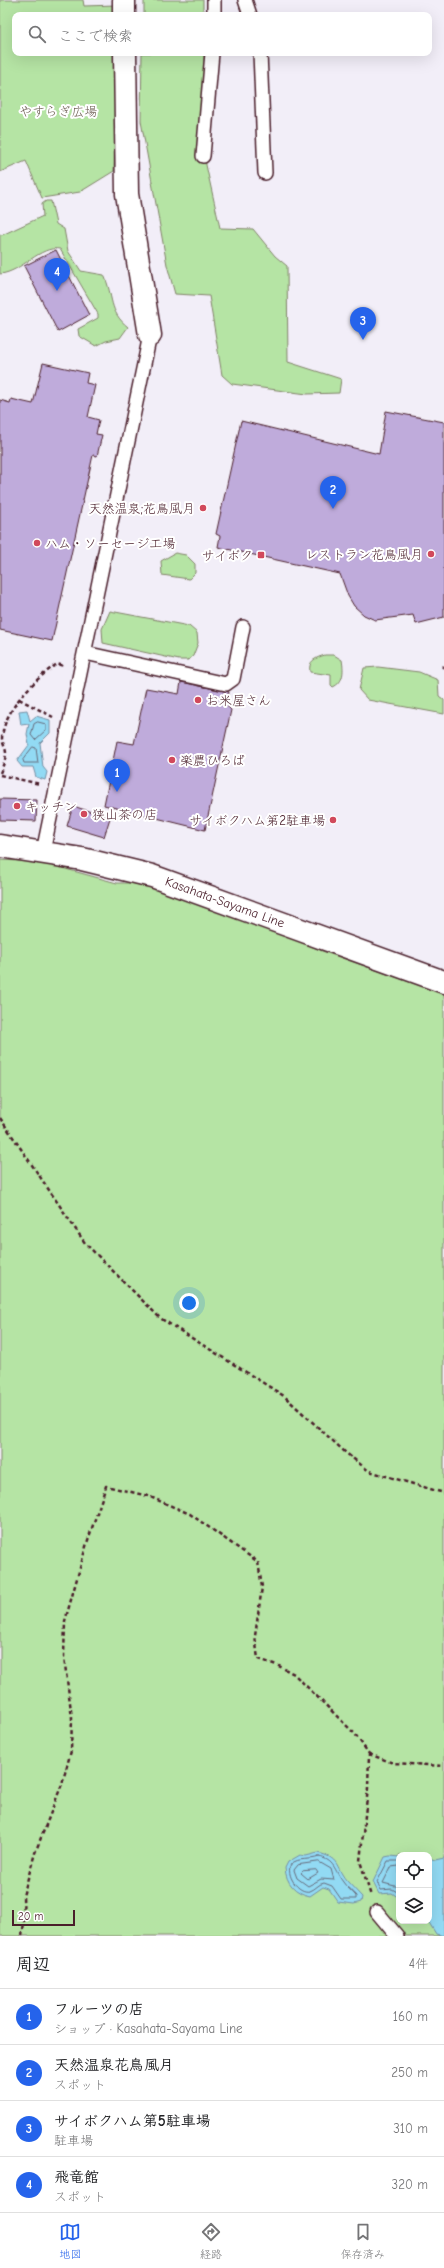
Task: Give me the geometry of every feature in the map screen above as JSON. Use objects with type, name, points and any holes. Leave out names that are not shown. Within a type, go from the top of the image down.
[{"type":"main road","points":[[124,0],[124,12]]},
{"type":"main road","points":[[125,56],[127,194],[150,335]]},
{"type":"main road","name":"Kasahata-Sayama Line","points":[[0,846],[43,852],[117,867],[160,878],[444,982]]},
{"type":"lane","points":[[214,0],[214,12]]},
{"type":"lane","points":[[245,0],[249,12]]},
{"type":"lane","points":[[203,156],[212,56]]},
{"type":"lane","points":[[260,56],[265,173]]},
{"type":"lane","points":[[43,852],[150,335]]},
{"type":"lane","points":[[85,653],[226,684],[233,679],[243,627]]},
{"type":"lane","points":[[377,1912],[397,1936]]},
{"type":"path","points":[[56,787],[0,774],[6,753],[2,738],[5,724],[8,715],[20,699],[45,673],[57,664],[82,667]]},
{"type":"path","points":[[20,699],[42,710],[57,720],[70,722]]},
{"type":"path","points":[[0,1118],[85,1243],[160,1318],[284,1396],[346,1453],[368,1471],[444,1493]]},
{"type":"path","points":[[22,1936],[24,1923],[23,1896],[38,1846],[62,1784],[72,1751],[72,1718],[64,1658],[65,1621],[87,1543],[106,1486],[148,1496],[190,1514],[258,1562],[262,1587],[256,1636],[258,1659],[277,1664],[294,1674],[355,1734],[369,1754],[393,1763],[444,1766]]},
{"type":"path","points":[[369,1754],[368,1788],[360,1861],[366,1885],[377,1912]]},
{"type":"green space","name":"やすらぎ広場","points":[[0,0],[83,0],[84,6],[117,5],[116,12],[12,12],[12,56],[116,56],[114,171],[80,192],[42,198],[26,161],[0,172]]},
{"type":"green space","points":[[144,0],[203,0],[203,12],[144,12]]},
{"type":"green space","points":[[142,56],[204,56],[206,165],[220,228],[253,229],[275,256],[287,266],[288,362],[341,379],[339,393],[307,394],[232,384],[222,375],[209,296],[175,294],[167,265],[141,121]]},
{"type":"green space","points":[[46,201],[51,201],[56,224],[64,229],[68,251],[81,271],[104,275],[114,309],[117,315],[128,327],[120,338],[106,341],[96,346],[79,336],[78,329],[98,318],[98,314],[60,249],[45,251],[16,269],[0,274],[0,234],[2,235],[43,216],[42,204]]},
{"type":"green space","points":[[175,553],[186,555],[195,564],[195,573],[189,579],[162,575],[161,561]]},
{"type":"green space","points":[[110,611],[189,626],[197,633],[198,643],[193,656],[188,660],[179,660],[103,643],[102,629]]},
{"type":"green space","points":[[325,655],[334,655],[342,660],[343,668],[341,679],[337,685],[333,687],[331,685],[331,675],[310,672],[310,665],[313,660]]},
{"type":"green space","points":[[378,667],[419,672],[438,680],[439,696],[444,700],[444,714],[368,700],[359,690],[364,668]]},
{"type":"green space","points":[[0,860],[40,862],[117,883],[131,883],[169,891],[276,930],[322,951],[444,994],[444,1936],[0,1936]]},
{"type":"water","points":[[27,710],[30,721],[36,716],[50,720],[50,733],[40,743],[43,767],[47,772],[45,780],[36,777],[33,767],[22,767],[17,761],[29,745],[27,734],[29,724],[21,725],[19,711]]},
{"type":"water","points":[[318,1853],[334,1860],[346,1880],[362,1897],[361,1902],[354,1904],[338,1902],[329,1889],[323,1887],[310,1896],[305,1895],[296,1890],[289,1883],[285,1868],[288,1862],[300,1855],[306,1856]]},
{"type":"water","points":[[385,1857],[396,1857],[396,1896],[392,1893],[379,1894],[373,1882]]},
{"type":"water","points":[[444,1858],[444,1936],[436,1934],[430,1924],[432,1924],[432,1859],[435,1860]]},
{"type":"building","points":[[56,250],[89,315],[58,332],[24,266]]},
{"type":"building","name":"ハム・ソーセージ工場","points":[[43,363],[88,373],[86,383],[95,385],[88,417],[99,420],[96,434],[102,435],[97,456],[93,455],[52,641],[0,630],[0,400],[10,403],[11,399],[33,404]]},
{"type":"building","points":[[386,411],[444,422],[444,617],[416,624],[413,615],[375,620],[364,615],[354,606],[348,596],[340,574],[218,547],[220,536],[216,534],[241,421],[379,454]]},
{"type":"building","points":[[181,682],[229,692],[226,705],[231,710],[205,830],[104,805],[117,741],[134,744],[146,688],[179,694]]},
{"type":"building","points":[[0,799],[37,800],[36,821],[0,820]]},
{"type":"building","points":[[73,806],[110,818],[104,837],[67,826]]},
{"type":"place","name":"飛竜館","points":[[57,291]]},
{"type":"place","name":"サイボクハム第5駐車場","points":[[363,340]]},
{"type":"place","name":"天然温泉;花鳥風月","points":[[203,508]]},
{"type":"place","name":"天然温泉花鳥風月","points":[[333,509]]},
{"type":"place","name":"ハム・ソーセージ工場","points":[[37,543]]},
{"type":"place","name":"レストラン花鳥風月","points":[[431,554]]},
{"type":"place","name":"サイボク","points":[[261,555]]},
{"type":"place","name":"お米屋さん","points":[[198,700]]},
{"type":"place","name":"楽農ひろば","points":[[172,760]]},
{"type":"place","name":"フルーツの店","points":[[117,792]]},
{"type":"place","name":"キッチン","points":[[17,806]]},
{"type":"place","name":"狭山茶の店","points":[[84,814]]},
{"type":"place","name":"サイボクハム第2駐車場","points":[[333,820]]}]
